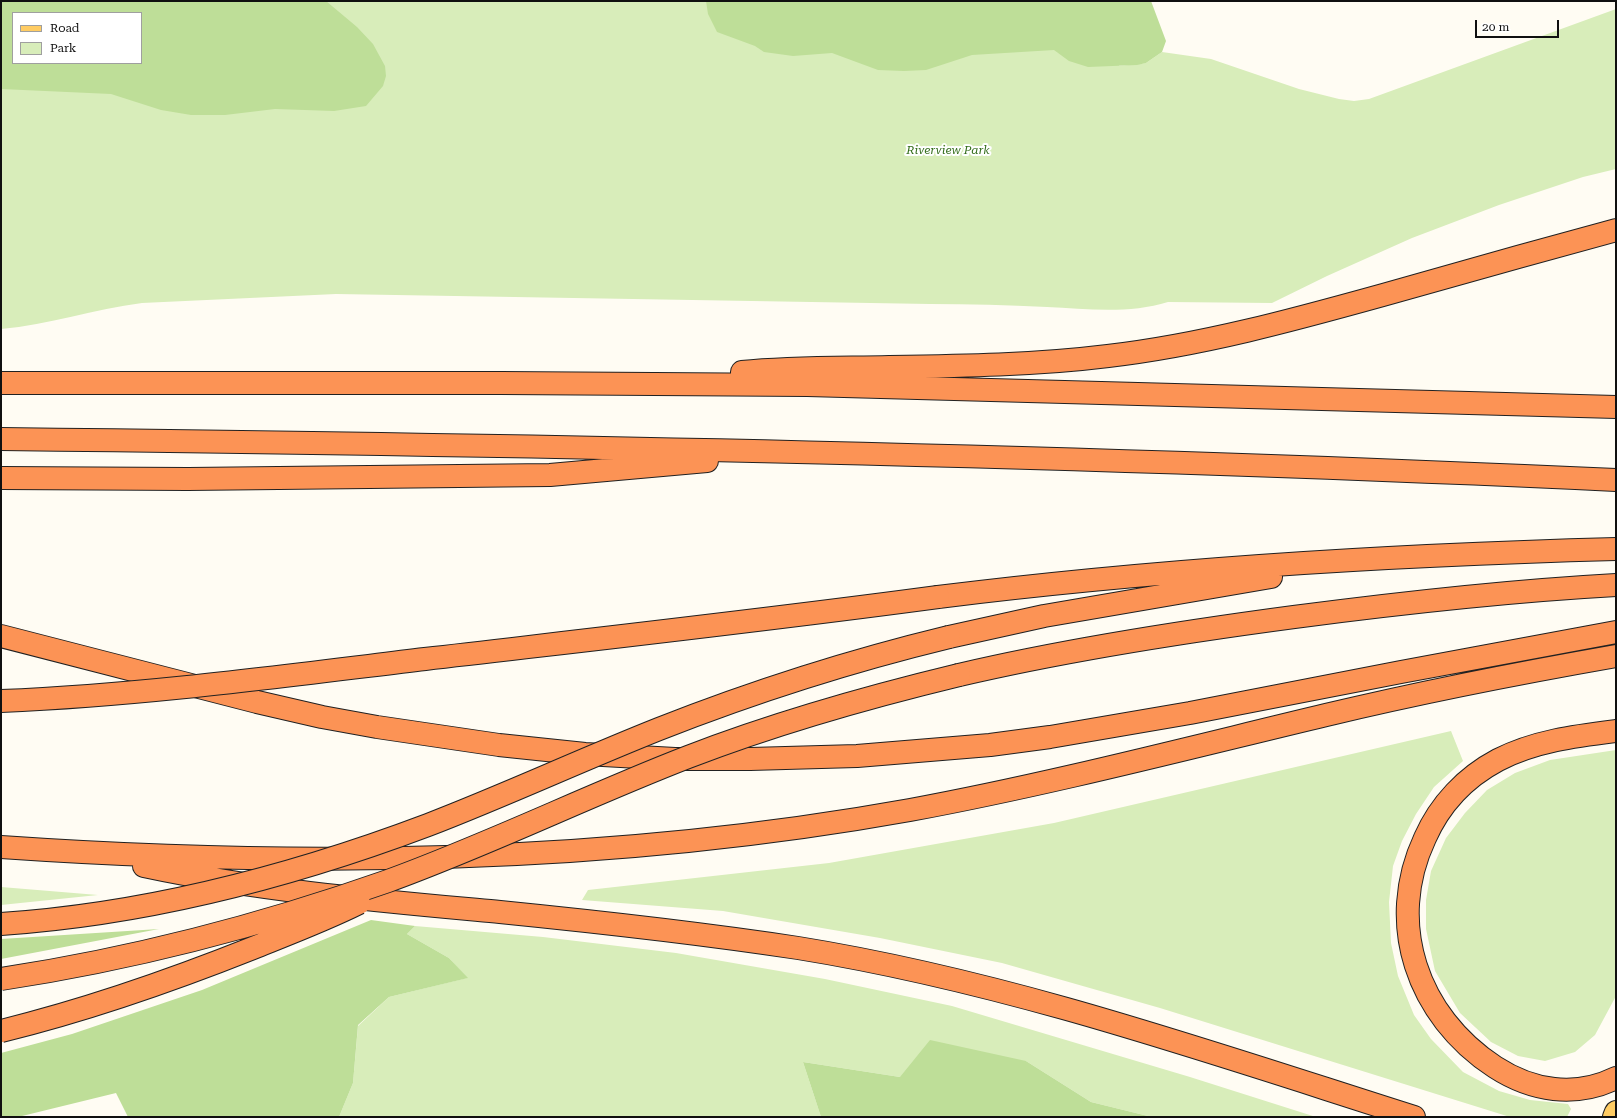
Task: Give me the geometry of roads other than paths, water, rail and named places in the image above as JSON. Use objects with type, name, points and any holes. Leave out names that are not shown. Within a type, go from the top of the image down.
[{"type":"highway","points":[[682,384],[724,374],[770,370],[1020,363],[1107,356],[1144,351],[1210,339],[1284,322],[1616,230]]},
{"type":"highway","points":[[1,383],[682,384],[863,386],[1616,406]]},
{"type":"highway","points":[[1,439],[795,451],[1428,472],[1616,480]]},
{"type":"highway","points":[[1,478],[196,479],[550,475],[667,466],[795,451]]},
{"type":"highway","points":[[1,701],[106,695],[219,684],[1040,585],[1146,575],[1355,560],[1616,549]]},
{"type":"highway","points":[[1,924],[86,916],[161,903],[228,889],[295,870],[427,825],[722,705],[837,668],[949,637],[1044,616],[1263,579],[1355,560]]},
{"type":"highway","points":[[1,979],[86,965],[193,940],[311,906],[412,872],[658,769],[772,727],[835,708],[959,675],[1086,648],[1189,631],[1418,601],[1498,593],[1616,585]]},
{"type":"highway","points":[[1,636],[250,700],[322,717],[377,727],[499,745],[585,754],[660,758],[750,759],[892,753],[990,745],[1050,737],[1190,714],[1433,666],[1616,632]]},
{"type":"highway","points":[[1,847],[95,853],[302,860],[448,857],[602,848],[700,839],[893,813],[972,798],[1093,771],[1381,702],[1616,656]]},
{"type":"highway","points":[[1616,731],[1569,737],[1530,747],[1499,760],[1470,779],[1443,806],[1424,840],[1416,859],[1409,887],[1407,912],[1408,934],[1412,955],[1427,992],[1450,1027],[1482,1058],[1507,1074],[1524,1082],[1551,1089],[1580,1089],[1604,1083],[1616,1078]]},
{"type":"highway","points":[[95,853],[176,873],[256,886],[363,899],[682,932],[800,949],[873,962],[1005,992],[1084,1014],[1414,1117]]},
{"type":"highway","points":[[1,1031],[112,1000],[210,965],[342,912],[376,895],[412,872]]},
{"type":"main road","points":[[1614,1117],[1616,1112]]},
{"type":"park label","name":"Riverview Park","points":[[948,150]]}]
